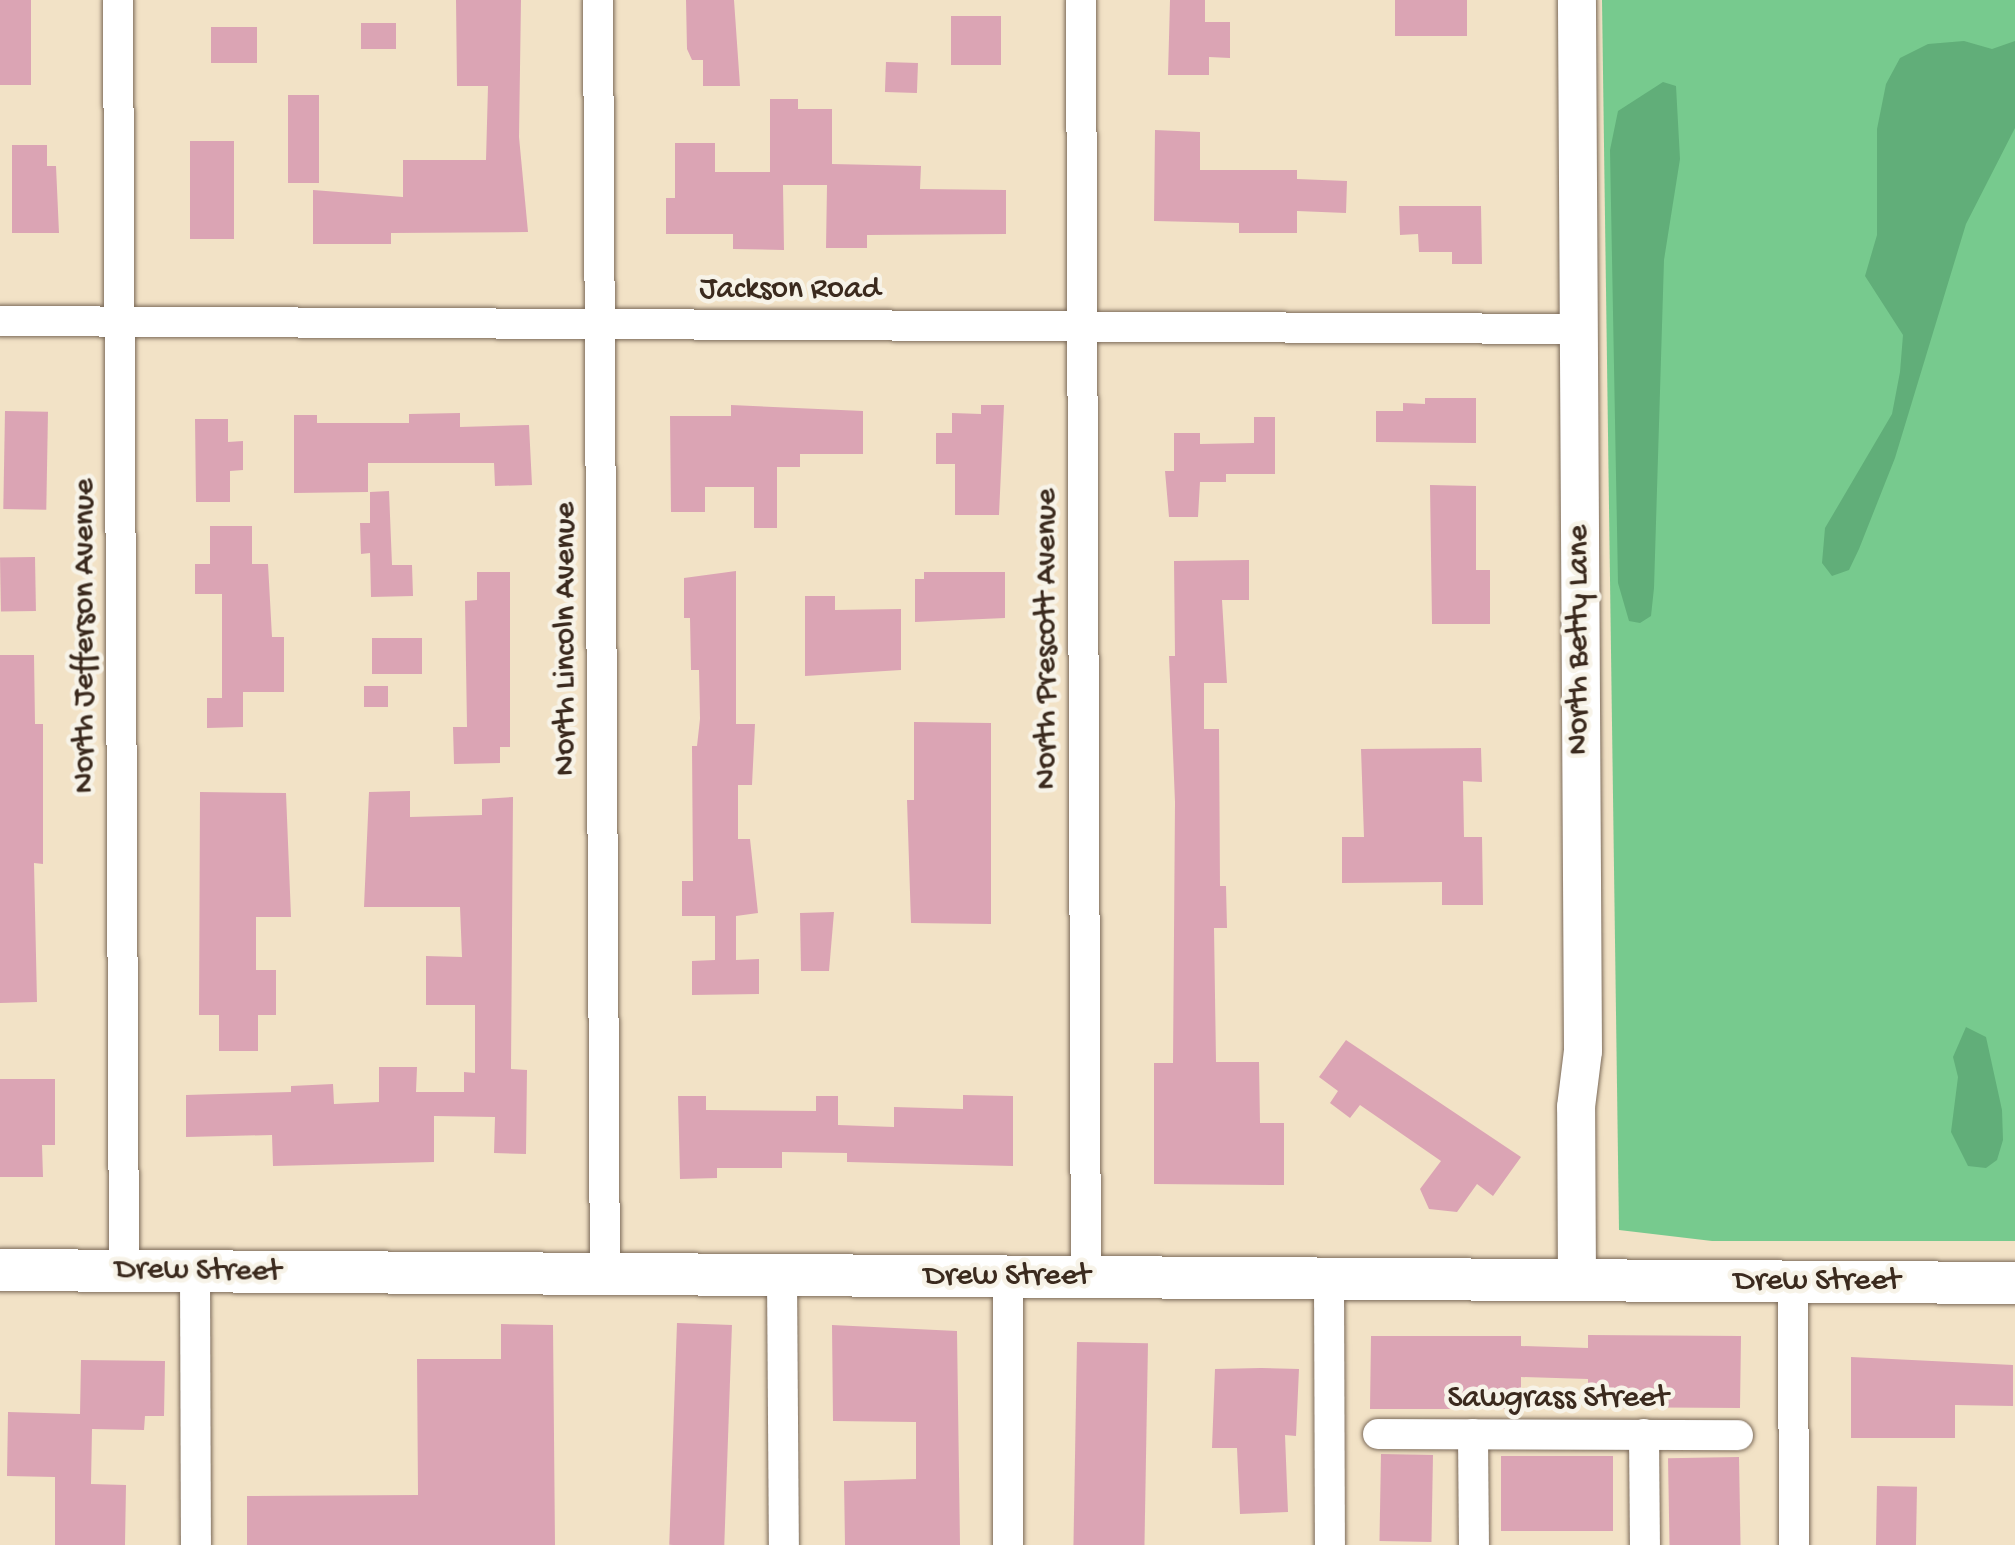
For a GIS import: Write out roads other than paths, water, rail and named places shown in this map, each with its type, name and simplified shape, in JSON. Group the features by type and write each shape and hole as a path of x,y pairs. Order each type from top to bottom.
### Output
{"main road":[{"name":"Drew Street","path":"0,1270 606,1277 2015,1283"}],"street":[{"name":"North Jefferson Avenue","path":"118,0 124,1271"},
{"name":"North Lincoln Avenue","path":"598,0 606,1277"},
{"name":"North Prescott Avenue","path":"1081,0 1086,1277"},
{"name":"North Betty Lane","path":"1577,0 1583,1052 1576,1107 1577,1280"},
{"name":"Jackson Road","path":"0,321 1578,330"},
{"path":"194,1272 196,1545"},
{"path":"782,1276 784,1545"},
{"path":"1008,1277 1008,1545"},
{"path":"1329,1280 1330,1545"},
{"path":"1793,1282 1794,1545"},
{"name":"Sawgrass Street","path":"1378,1434 1738,1435"},
{"path":"1472,1434 1474,1545"},
{"path":"1644,1434 1646,1545"}]}
